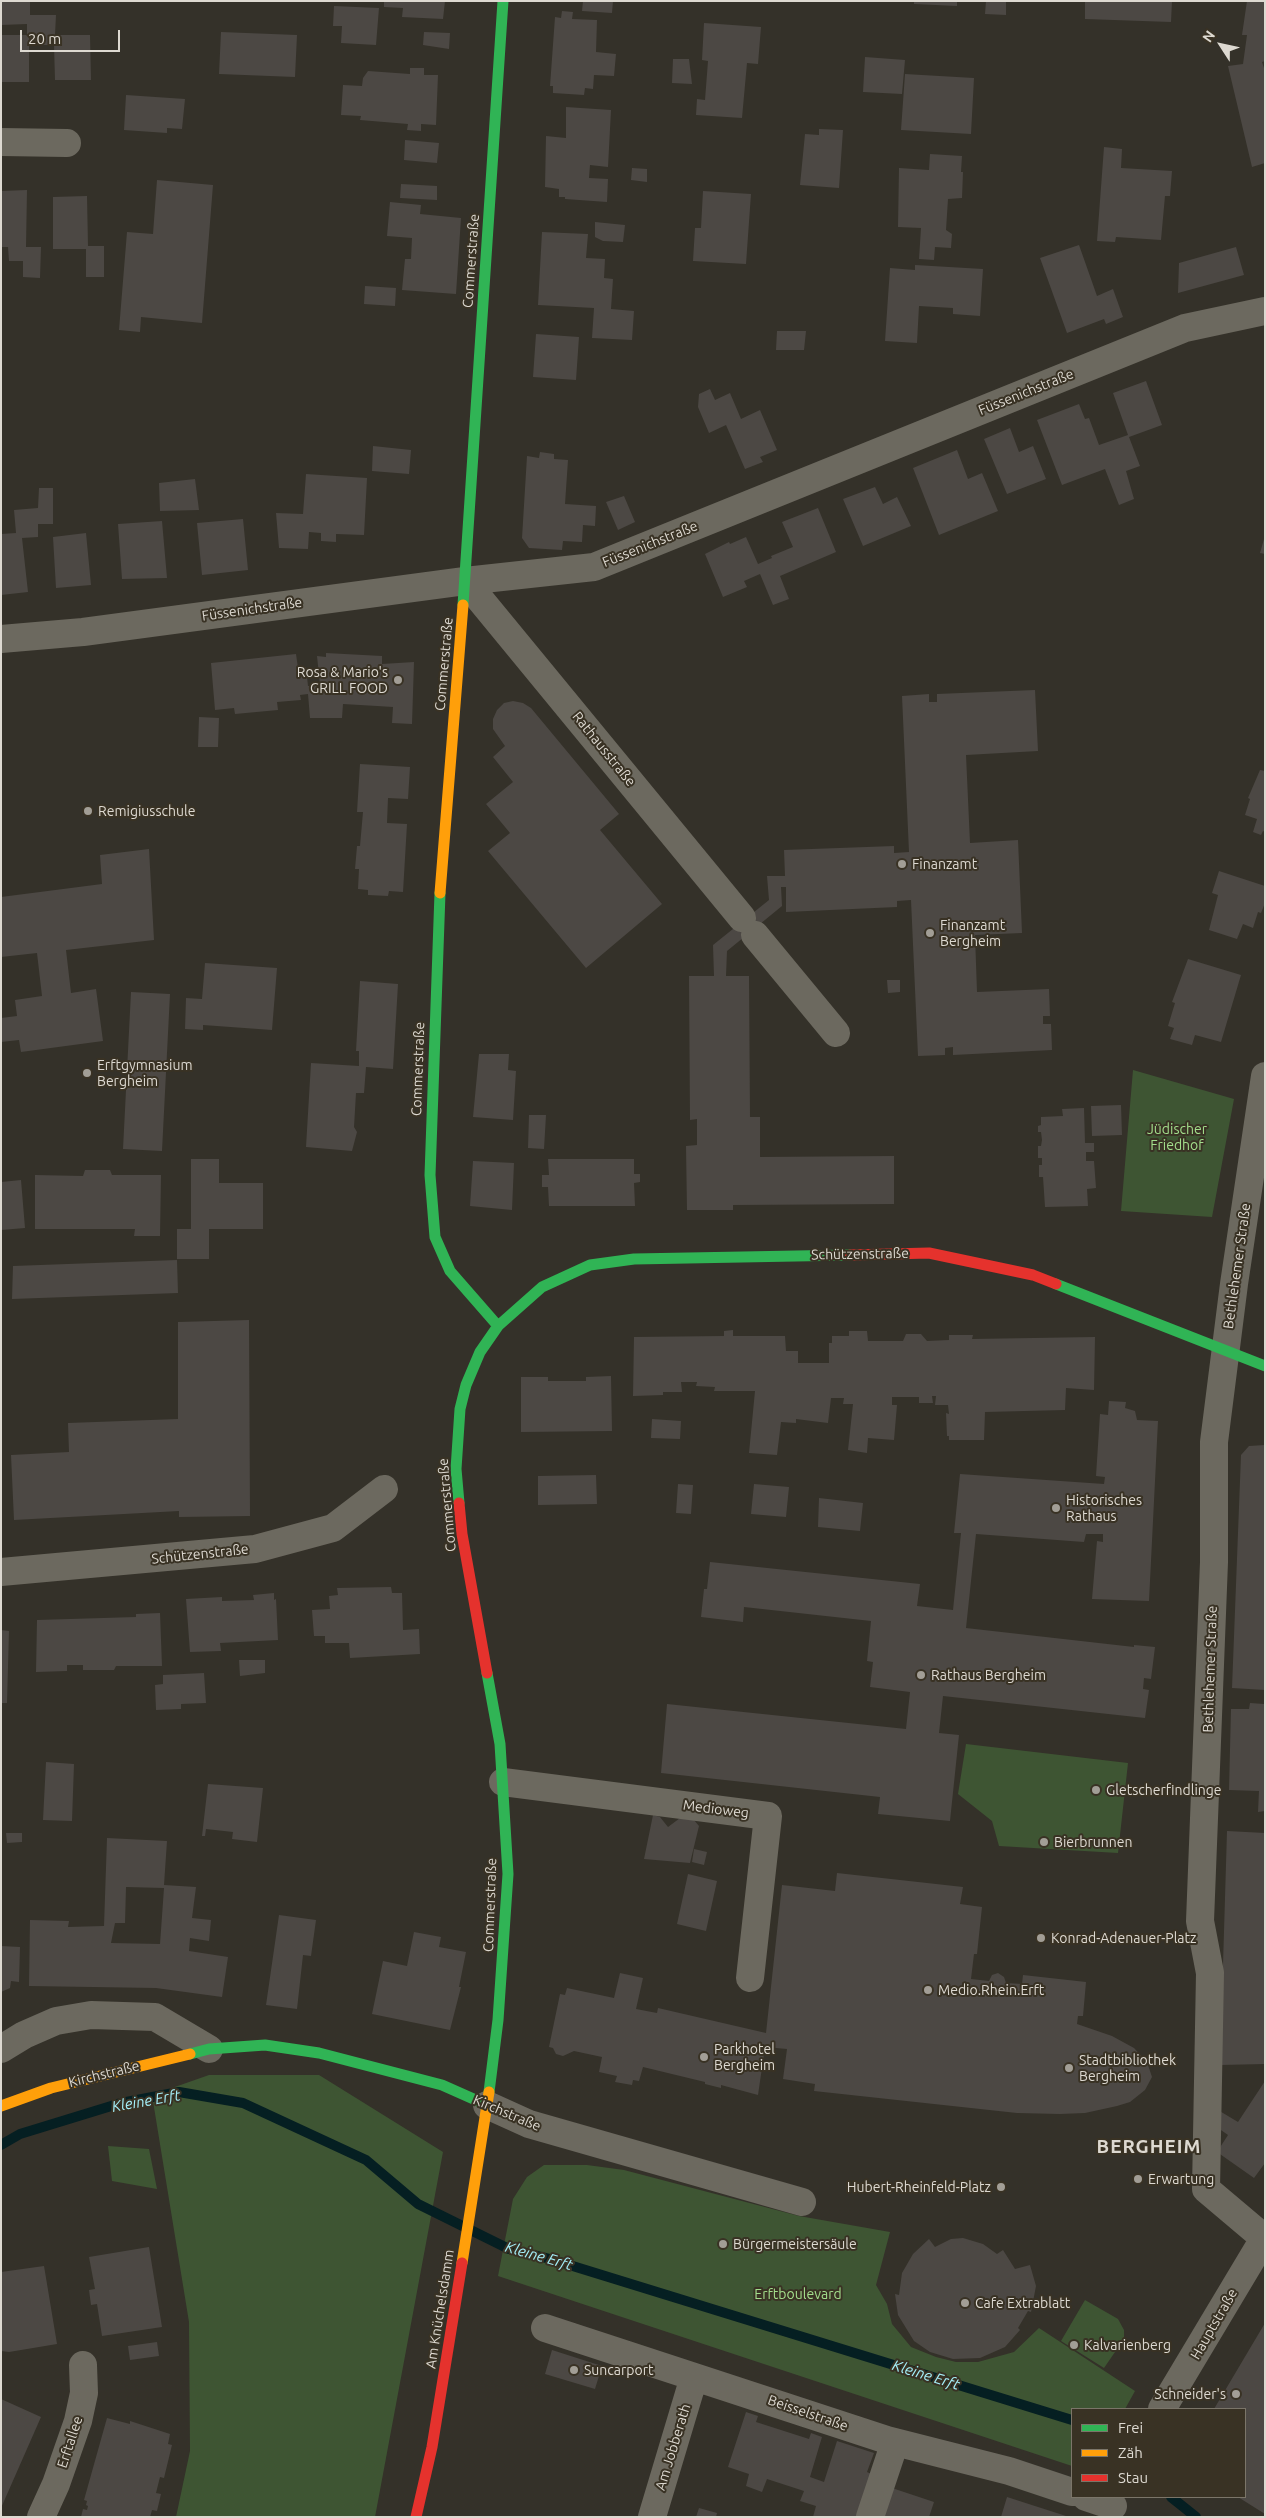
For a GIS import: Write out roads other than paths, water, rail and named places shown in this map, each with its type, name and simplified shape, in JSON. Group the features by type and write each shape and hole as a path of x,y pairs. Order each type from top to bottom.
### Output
{"main road":[{"name":"Commerstraße","path":"487,2105 498,2020 508,1874 500,1744 462,1534 456,1469 460,1409 466,1385 480,1352 498,1326 450,1271 434,1237 430,1175 439,908 465,581 503,1"},
{"name":"Schützenstraße","path":"498,1326 527,1298 542,1287 590,1265 634,1259 930,1253 1033,1275 1265,1366"},
{"name":"Kirchstraße","path":"1,2106 60,2086 209,2049 265,2045 319,2053 442,2085 487,2105"},
{"name":"Am Knüchelsdamm","path":"416,2517 432,2447 487,2105"}],"street":[{"path":"1,142 67,143"},
{"name":"Füssenichstraße","path":"1,639 83,632 465,581 594,567 1185,328 1265,311"},
{"name":"Rathausstraße","path":"465,581 836,1033"},
{"name":"Bethlehemer Straße","path":"1264,2238 1206,2188 1210,1973 1200,1921 1214,1562 1214,1442 1225,1351 1265,1076"},
{"name":"Schützenstraße","path":"1,1572 255,1549 332,1528 384,1489"},
{"name":"Medioweg","path":"503,1782 768,1816 750,1978"},
{"path":"1,2048 24,2035 56,2022 91,2015 155,2017 209,2049"},
{"name":"Kirchstraße","path":"487,2105 529,2124 802,2202"},
{"name":"Hauptstraße","path":"1163,2408 1264,2238"},
{"name":"Beisselstraße","path":"544,2328 895,2442 1009,2470 1071,2492"},
{"name":"Erftallee","path":"42,2517 56,2484 78,2421 84,2392 83,2365"},
{"name":"Am Jobberath","path":"652,2517 694,2377"},
{"path":"870,2517 895,2442"},
{"path":"1089,2498 1113,2506"}],"waterway":[{"name":"Kleine Erft","path":"1,2145 20,2134 121,2103 179,2092 243,2103 366,2160 418,2204 509,2249 550,2259 1071,2420"},
{"name":"Kleine Erft","path":"1172,2498 1196,2517"}],"place":[{"name":"Rosa & Mario's GRILL FOOD","path":"398,680"},
{"name":"Remigiusschule","path":"88,811"},
{"name":"Finanzamt","path":"902,864"},
{"name":"Finanzamt Bergheim","path":"930,933"},
{"name":"Erftgymnasium Bergheim","path":"87,1073"},
{"name":"Historisches Rathaus","path":"1056,1508"},
{"name":"Rathaus Bergheim","path":"921,1675"},
{"name":"Gletscherfindlinge","path":"1096,1790"},
{"name":"Bierbrunnen","path":"1044,1842"},
{"name":"Konrad-Adenauer-Platz","path":"1041,1938"},
{"name":"Medio.Rhein.Erft","path":"928,1990"},
{"name":"Parkhotel Bergheim","path":"704,2057"},
{"name":"Stadtbibliothek Bergheim","path":"1069,2068"},
{"name":"Erwartung","path":"1138,2179"},
{"name":"Hubert-Rheinfeld-Platz","path":"1001,2187"},
{"name":"Bürgermeistersäule","path":"723,2244"},
{"name":"Cafe Extrablatt","path":"965,2303"},
{"name":"Kalvarienberg","path":"1074,2345"},
{"name":"Suncarport","path":"574,2370"},
{"name":"Schneider's","path":"1236,2394"}],"district":[{"name":"BERGHEIM","path":"1149,2147"}],"park label":[{"name":"Jüdischer Friedhof","path":"1177,1138"},
{"name":"Erftboulevard","path":"798,2294"}]}
